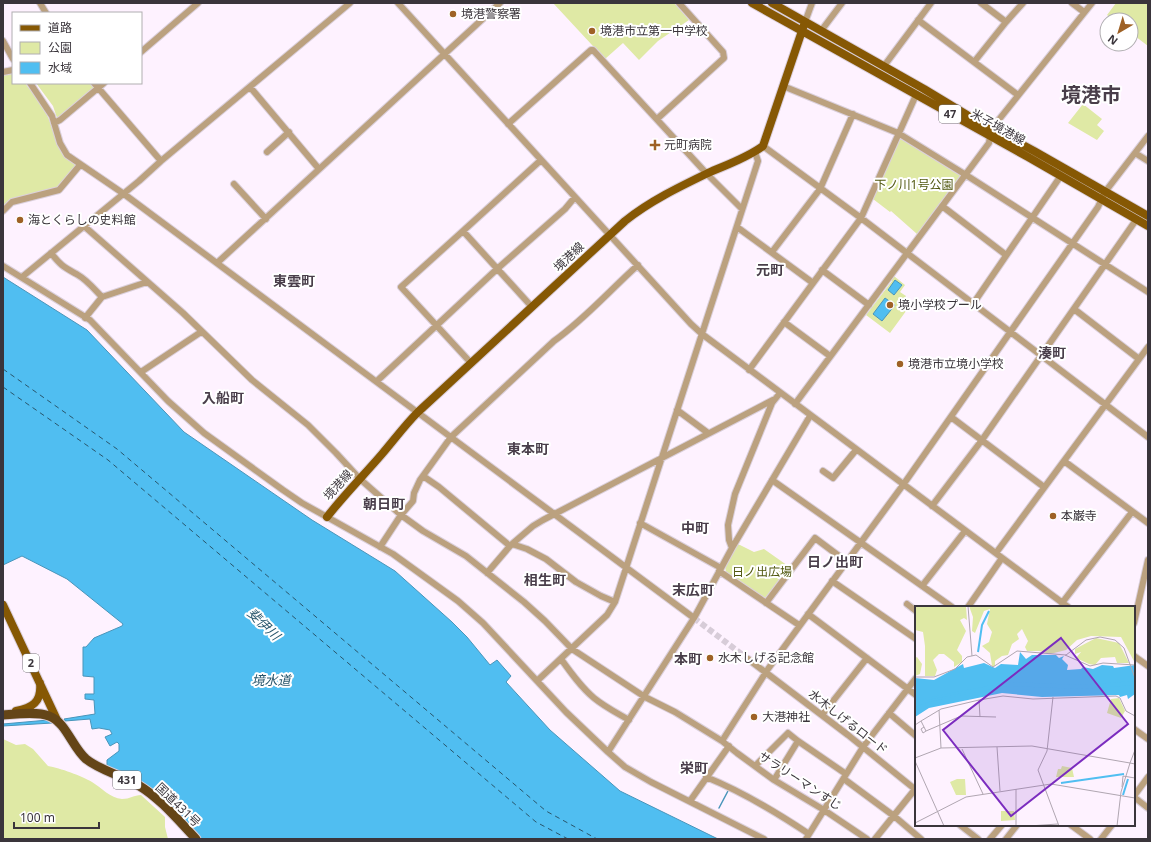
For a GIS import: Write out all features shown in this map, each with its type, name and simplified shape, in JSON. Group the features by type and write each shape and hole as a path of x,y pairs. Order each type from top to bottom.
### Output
{"highway":[{"path":"3,714 47,715 58,722"},
{"name":"国道431号","path":"58,722 78,751 86,759 138,785 159,801 196,839"}],"main road":[{"name":"米子境港線","path":"752,3 916,96 991,132 1148,216"},
{"name":"米子境港線","path":"772,3 884,66 991,132 1060,177 1148,226"},
{"path":"763,146 805,22"},
{"name":"境港線","path":"327,516 418,412 638,211 707,174 755,152 763,146"},
{"name":"2","path":"3,605 58,722"},
{"path":"3,714 26,709 34,704 39,693 39,680"},
{"path":"40,714 48,700"}],"street":[{"path":"40,3 45,12"},
{"path":"142,51 198,3"},
{"path":"22,278 350,3"},
{"path":"398,3 691,324 702,334 1065,605 1132,512"},
{"path":"217,263 500,3"},
{"path":"657,119 724,58 723,52 679,3"},
{"path":"805,22 812,3"},
{"path":"821,31 842,3"},
{"path":"884,66 931,3"},
{"path":"981,3 1006,22"},
{"path":"974,62 1023,3"},
{"path":"1072,3 1084,12"},
{"path":"795,404 966,175 989,143 991,132 1018,95 1092,3"},
{"path":"918,20 1018,95"},
{"path":"3,41 12,57"},
{"path":"508,124 591,50 593,50 707,174 742,209"},
{"path":"31,84 52,116 60,144 69,158 124,194 694,618"},
{"path":"54,123 60,120 96,85 161,161"},
{"path":"783,86 898,133 1148,292"},
{"path":"250,87 319,168"},
{"path":"749,370 860,218 916,96"},
{"path":"772,252 820,189 853,114"},
{"path":"267,152 289,132"},
{"path":"722,741 766,672 903,485 1073,243 1102,200 1105,192 1148,136"},
{"path":"763,146 1148,437"},
{"path":"537,681 607,615 615,602 758,161 755,152"},
{"path":"1135,153 1148,161"},
{"path":"471,363 401,287 541,160"},
{"path":"3,212 12,202 59,190 80,165"},
{"path":"972,304 1060,177"},
{"path":"234,184 266,219"},
{"path":"377,381 497,269 565,209 575,197"},
{"path":"942,206 1006,255"},
{"path":"932,506 982,440 1136,220"},
{"name":"サラリーマンすじ","path":"84,226 147,282 252,380 308,425 360,479 401,515 423,531 466,556 487,572 524,602 572,648 645,697 675,712 722,741 774,780 824,810 867,839"},
{"path":"737,227 813,283"},
{"path":"462,231 532,307"},
{"path":"51,253 67,270 78,275 102,297"},
{"path":"380,547 401,515 413,501 414,493 423,476 451,436 554,341 582,318 638,265"},
{"path":"3,266 85,318 101,331 177,410 204,433 283,490 380,547 441,587 475,615 566,712 608,752 630,770 764,839"},
{"path":"822,270 869,305"},
{"path":"85,318 102,297 147,282"},
{"path":"1074,309 1139,359"},
{"path":"784,322 830,356"},
{"path":"141,372 201,332"},
{"path":"996,553 1107,405 1148,347"},
{"path":"732,548 729,540 728,525 735,494 774,400 780,393"},
{"path":"487,572 511,545 533,526 662,457 774,400"},
{"path":"678,410 708,433"},
{"path":"608,752 645,697 675,646 694,618 732,548 810,416"},
{"path":"951,417 1044,487"},
{"path":"823,471 833,478 856,450"},
{"path":"1064,462 1148,523"},
{"path":"423,476 439,486 511,545 526,549 546,560 576,582 615,602"},
{"path":"772,480 951,606"},
{"path":"640,523 720,570 799,626"},
{"path":"922,586 965,531"},
{"path":"766,604 815,538 847,562"},
{"path":"969,606 1002,558"},
{"path":"1135,618 1148,560"},
{"path":"832,582 915,638"},
{"path":"907,604 915,610"},
{"path":"808,614 915,694"},
{"path":"1135,657 1148,666"},
{"path":"822,715 867,658"},
{"path":"561,659 591,696 606,707 629,720"},
{"name":"水木しげるロード","path":"748,659 915,788"},
{"path":"706,777 730,786 750,797 808,836 863,748 915,679"},
{"path":"889,713 915,735"},
{"path":"1135,730 1148,739"},
{"path":"755,766 788,733 845,776 921,839"},
{"path":"774,780 798,741"},
{"path":"690,802 729,746"},
{"path":"1135,796 1148,778"},
{"path":"875,839 915,790"},
{"path":"1135,798 1148,808"},
{"path":"963,826 978,839"},
{"path":"990,839 1001,826"},
{"path":"1006,839 1016,826"},
{"path":"1072,826 1090,839"},
{"path":"1101,839 1111,826"}],"green space":[{"path":"553,3 674,3 689,20 658,41 639,60 623,43 605,59"},
{"path":"1116,3 1148,3 1148,46 1139,39 1139,12 1109,12"},
{"path":"12,71 12,84 26,84 36,97 49,118 59,147 68,159 75,164 75,167 57,187 3,207 3,75"},
{"path":"37,84 93,84 95,87 59,118 57,118 53,106"},
{"path":"1083,104 1102,119 1097,125 1104,131 1097,140 1068,123"},
{"name":"下ノ川1号公園","path":"900,137 961,174 962,177 919,234 917,234 891,211 890,212 873,199"},
{"name":"境小学校プール","path":"894,276 905,285 900,292 906,296 902,302 909,307 890,333 866,315 892,281 891,280"},
{"name":"日ノ出広場","path":"736,544 754,552 764,549 791,568 766,599 726,573 725,566"},
{"path":"3,739 16,745 25,744 33,749 48,766 65,770 83,777 114,797 125,799 141,795 165,817 165,827 168,839 3,839"}],"water":[{"name":"境水道","path":"3,277 87,330 184,432 312,520 395,571 452,622 467,637 490,665 497,660 511,676 506,682 550,730 620,791 718,839 200,839 144,785 107,766 107,760 119,751 119,744 117,742 110,746 105,737 112,734 110,730 99,728 92,729 90,719 65,721 64,719 95,714 94,700 85,699 85,694 94,694 94,677 83,676 83,647 86,647 94,638 122,626 123,624 67,579 22,556 3,565"},
{"path":"895,280 902,285 894,295 888,290"},
{"path":"885,298 895,305 882,321 873,314"},
{"path":"48,720 52,723 3,726 3,724"}],"waterway":[{"path":"858,56 927,95"},
{"path":"1046,163 1058,170"},
{"path":"719,808 729,789"}],"ferry route":[{"path":"3,369 117,449 546,811 597,839"},
{"path":"3,387 108,460 536,822 568,839"}],"tunnel":[{"path":"694,618 748,659"}],"place":[{"name":"境港警察署","path":"453,14"},
{"name":"境港市立第一中学校","path":"592,31"},
{"name":"元町病院","path":"655,145"},
{"name":"海とくらしの史料館","path":"20,220"},
{"name":"境小学校プール","path":"890,305"},
{"name":"境港市立境小学校","path":"900,364"},
{"name":"本巌寺","path":"1053,516"},
{"name":"水木しげる記念館","path":"710,658"},
{"name":"大港神社","path":"754,717"}],"district":[{"name":"境港市","path":"1091,95"},
{"name":"元町","path":"770,270"},
{"name":"東雲町","path":"294,281"},
{"name":"湊町","path":"1052,353"},
{"name":"入船町","path":"223,398"},
{"name":"東本町","path":"528,449"},
{"name":"朝日町","path":"384,504"},
{"name":"中町","path":"695,528"},
{"name":"日ノ出町","path":"835,562"},
{"name":"相生町","path":"545,580"},
{"name":"末広町","path":"693,590"},
{"name":"本町","path":"688,659"},
{"name":"栄町","path":"694,768"}],"water label":[{"name":"斐伊川","path":"264,624"}]}
